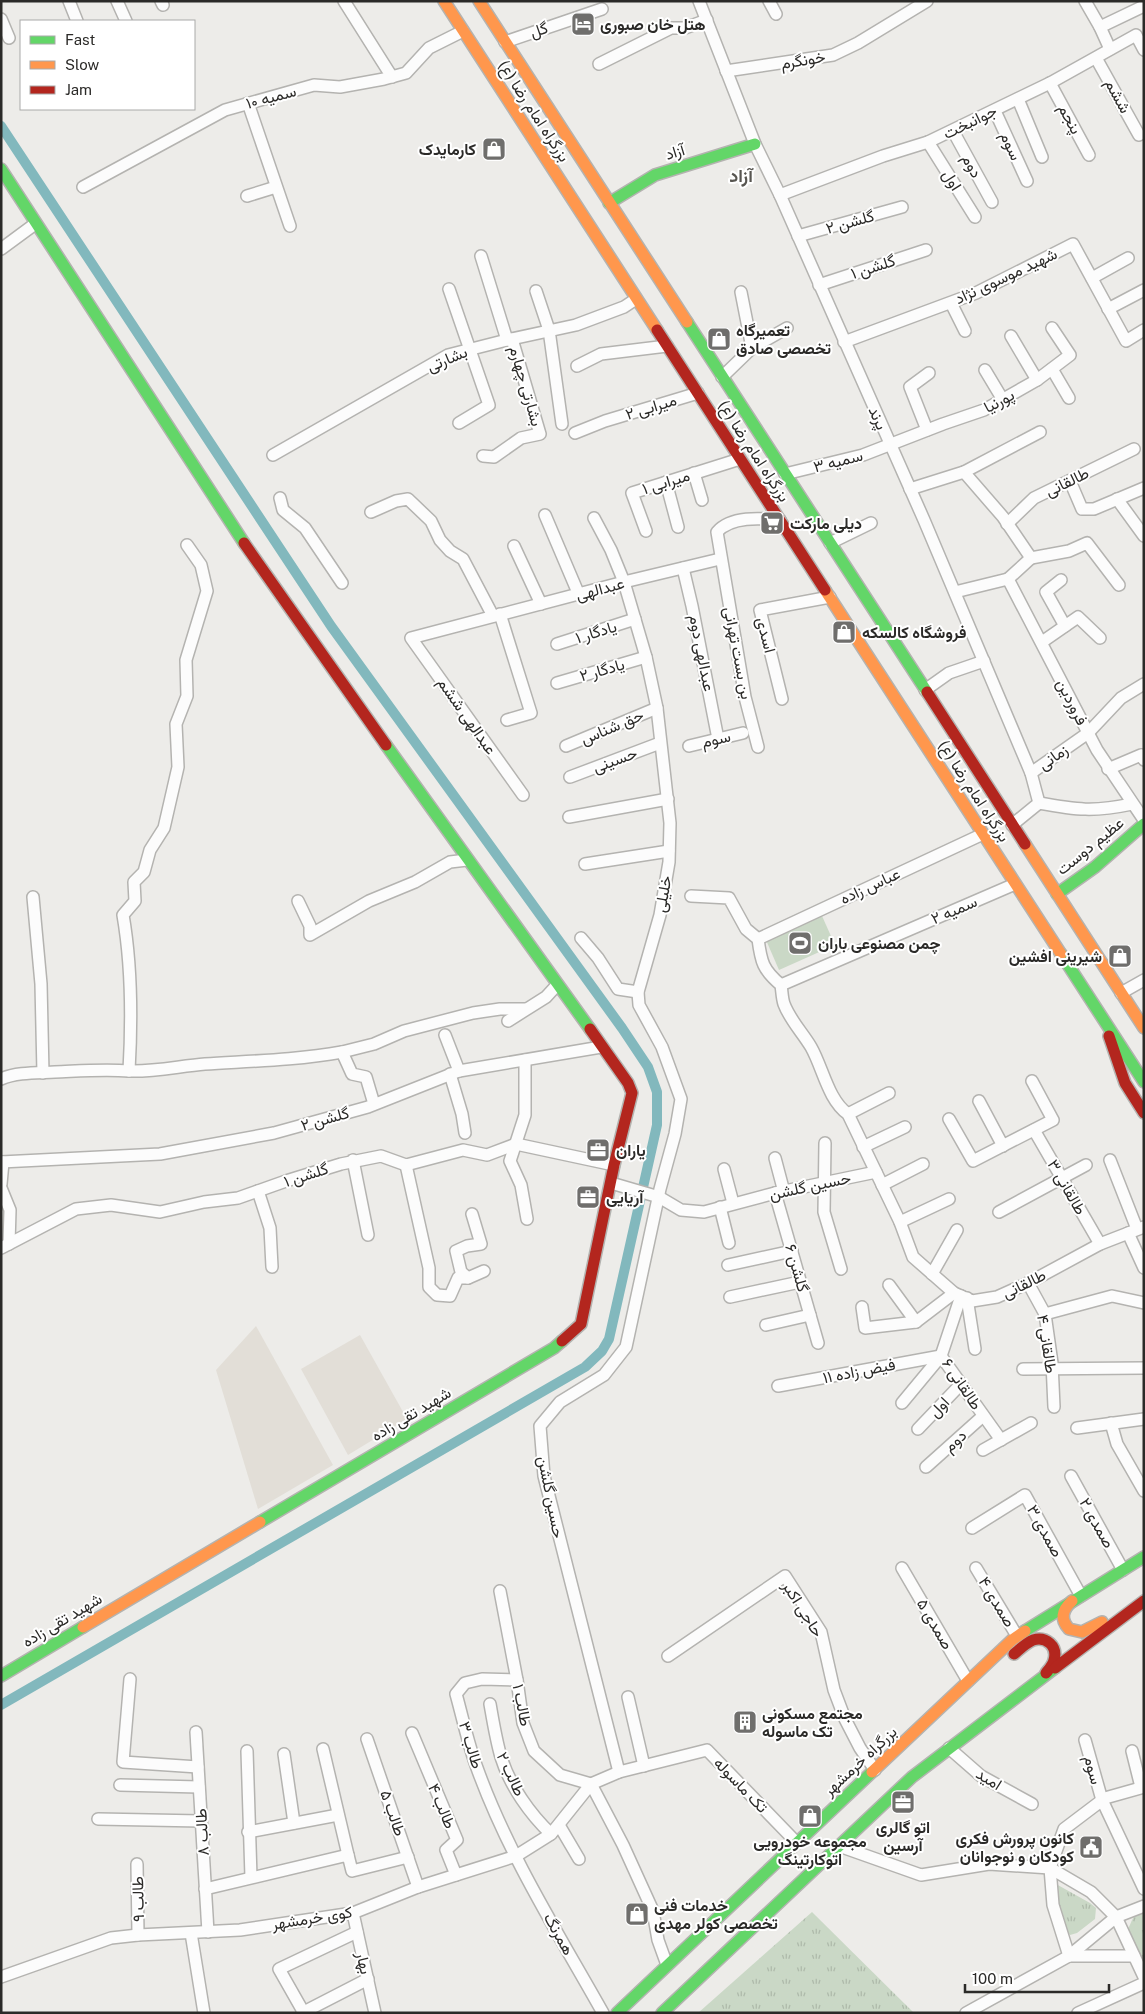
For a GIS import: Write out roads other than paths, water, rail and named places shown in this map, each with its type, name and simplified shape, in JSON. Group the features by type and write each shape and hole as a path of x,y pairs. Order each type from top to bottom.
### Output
{"main road":[{"name":"بزرگراه امام رضا (ع)","path":"444,1 1144,1082"},
{"name":"بزرگراه امام رضا (ع)","path":"479,1 1144,1028"},
{"name":"آزاد","path":"609,203 655,175 755,144"},
{"name":"شهید تقی زاده","path":"1,169 259,567 628,1084 632,1093 614,1166 581,1324 554,1348 1,1676"},
{"name":"عظیم دوست","path":"1057,894 1095,867 1144,824"},
{"name":"بزرگراه امام رضا (ع)","path":"1124,998 1144,1017"},
{"name":"بزرگراه امام رضا (ع)","path":"1103,1019 1126,1083 1144,1113"},
{"name":"بزرگراه خرمشهر","path":"617,2013 1017,1636 1144,1557"},
{"path":"1077,1598 1064,1609 1063,1620 1069,1629 1079,1632 1144,1600"},
{"path":"662,2013 912,1777 1144,1600"},
{"path":"915,1732 1030,1642 1037,1639 1050,1642 1055,1652 1053,1663 1043,1676"}],"street":[{"path":"69,1 77,20"},
{"path":"117,1 126,20"},
{"path":"344,1 392,77"},
{"name":"پرند","path":"699,1 755,144 780,195 984,661 1031,773 1039,803"},
{"path":"769,1 776,14"},
{"name":"خونگرم","path":"726,71 833,55 858,43 927,1"},
{"path":"1088,2 1110,49"},
{"path":"1100,27 1144,6"},
{"name":"گل","path":"505,42 602,9"},
{"path":"1,19 9,38"},
{"path":"599,64 671,28 685,28 707,20"},
{"name":"سمیه ۱۰","path":"82,187 226,110 314,85 340,87 406,73 429,48 463,31"},
{"name":"جوانبخت","path":"780,195 882,156 928,142 1050,83 1136,35 1144,50"},
{"name":"ششم","path":"1096,58 1139,135"},
{"name":"پنجم","path":"1050,83 1089,155"},
{"path":"1018,99 1042,157"},
{"path":"248,104 290,226"},
{"name":"سوم","path":"995,111 1027,181"},
{"name":"دوم","path":"952,131 992,202"},
{"name":"اول","path":"928,142 975,217"},
{"path":"247,196 276,186"},
{"name":"گلشن ۲","path":"798,236 902,208"},
{"path":"1,249 35,224"},
{"name":"شهید موسوی نژاد","path":"844,342 976,293 1073,244 1126,341 1144,330"},
{"name":"گلشن ۱","path":"819,285 926,250"},
{"name":"بشارتی چهارم","path":"481,256 540,434 521,438 494,457 482,456"},
{"path":"1092,278 1128,258"},
{"path":"449,289 489,404 459,422"},
{"path":"1108,310 1144,290"},
{"path":"536,291 549,330 562,424"},
{"path":"741,292 752,348"},
{"name":"بشارتی","path":"273,456 448,355 576,325 624,307 636,299"},
{"path":"951,302 965,331"},
{"path":"722,377 752,348 787,328"},
{"name":"پورنیا","path":"890,446 927,430 984,410 1037,380 1070,355 1052,328"},
{"path":"1011,336 1037,380"},
{"path":"577,366 601,354 667,346"},
{"path":"1052,369 1069,398"},
{"path":"985,370 1003,400"},
{"path":"927,430 910,387 929,372"},
{"name":"میرابی ۲","path":"575,433 605,421 698,393"},
{"path":"910,489 964,472 1040,432"},
{"name":"سمیه ۳","path":"785,474 863,455 890,446"},
{"name":"طالقانی","path":"1007,524 1034,498 1134,449"},
{"name":"میرابی ۱","path":"646,531 632,493 740,459"},
{"path":"964,472 1007,524 1031,558"},
{"path":"694,473 702,500"},
{"path":"1070,481 1082,510 1094,509 1144,488"},
{"path":"666,482 678,527"},
{"path":"280,498 283,510 305,528 342,583"},
{"path":"371,512 396,501 408,499 431,522 440,540 450,551 464,559 471,577 497,615 531,713 507,720"},
{"path":"1117,499 1144,536"},
{"path":"756,519 768,502"},
{"path":"545,515 579,595"},
{"name":"خلیلی","path":"594,518 611,550 624,582 646,657 658,708 660,743 668,799 670,823 669,851 660,915 638,992"},
{"path":"720,559 717,532 723,524 756,519 780,520"},
{"path":"830,543 871,523"},
{"path":"954,592 1008,579 1031,558 1069,551 1087,543 1119,585"},
{"path":"129,1071 132,1016 128,938 123,915 135,901 134,882 144,872 150,850 164,828 178,767 176,724 187,696 186,660 207,591 201,565 187,545"},
{"path":"514,546 541,604"},
{"name":"عبدالهی","path":"411,638 720,559"},
{"name":"بن بست تهرانی","path":"720,559 746,698 758,747"},
{"name":"عبدالهی دوم","path":"683,568 718,738"},
{"name":"فروردین","path":"1008,579 1088,734 1108,769 1144,820"},
{"path":"1061,580 1046,592 1065,626"},
{"name":"اسدی","path":"782,699 760,610 830,597"},
{"path":"1042,642 1078,618 1100,638"},
{"name":"یادگار ۱","path":"557,644 635,619"},
{"name":"عبدالهی ششم","path":"411,638 523,795"},
{"name":"یادگار ۲","path":"557,683 646,657"},
{"path":"925,690 949,674 984,661"},
{"name":"زمانی","path":"1031,773 1088,734 1121,698 1144,684"},
{"name":"حق شناس","path":"566,746 658,708"},
{"name":"سوم","path":"689,746 743,733"},
{"name":"حسینی","path":"570,777 660,743"},
{"path":"1108,769 1141,755 1144,760"},
{"path":"569,817 668,799"},
{"path":"1012,825 1039,803 1070,809 1098,810 1132,804"},
{"name":"عباس زاده","path":"758,939 983,834"},
{"path":"586,864 669,851"},
{"path":"298,901 310,926 310,935 369,901 414,882 450,862 467,860"},
{"name":"سمیه ۲","path":"782,985 1015,884"},
{"path":"691,896 729,898 746,929 758,939 761,962 770,976 782,985 783,1002 819,1062 839,1108 848,1114 900,1222 913,1257 961,1296 975,1349"},
{"path":"33,897 41,984 43,1073"},
{"path":"581,938 598,958 618,989 638,992 639,1005 662,1047 681,1099 675,1134 659,1197"},
{"path":"1124,998 1144,980"},
{"path":"508,1021 546,997 557,985"},
{"path":"1,1079 100,1068 129,1071 310,1058 374,1044 404,1030 473,1013 500,1009 525,1009"},
{"path":"445,1035 465,1133"},
{"name":"گلشن ۲","path":"2,1162 43,1158 160,1154 274,1133 374,1104 454,1073 601,1047"},
{"path":"342,1052 352,1074 366,1078 374,1104"},
{"path":"525,1060 525,1114 510,1161 521,1185 527,1219"},
{"path":"949,1118 972,1162 1053,1120 1032,1081"},
{"path":"848,1114 888,1093"},
{"path":"979,1100 1003,1146"},
{"path":"863,1147 905,1127"},
{"name":"طالقانی ۳","path":"1034,1130 1100,1244"},
{"path":"825,1143 824,1212 841,1269"},
{"path":"484,1271 468,1278 458,1278 450,1296 437,1295 429,1287 428,1268 406,1165 462,1150 487,1155 516,1144 614,1166"},
{"name":"گلشن ۱","path":"5,1246 76,1209 111,1205 160,1212 204,1202 238,1198 353,1160 382,1156 406,1165"},
{"name":"گلشن ۶","path":"775,1158 779,1192 792,1251 818,1343"},
{"path":"353,1160 368,1235"},
{"path":"1110,1160 1136,1230 1144,1268"},
{"path":"2,1162 2,1190 10,1210 5,1246"},
{"path":"882,1185 922,1164"},
{"path":"999,1212 1086,1165"},
{"path":"724,1168 733,1203"},
{"name":"حسین گلشن","path":"611,1183 659,1197 682,1210 704,1212 779,1192 876,1172"},
{"path":"258,1191 270,1228 272,1267"},
{"name":"حسین گلشن","path":"619,1772 544,1476 540,1426 560,1402 604,1375 626,1347 659,1197"},
{"path":"900,1222 949,1198"},
{"path":"720,1207 729,1243"},
{"path":"468,1278 462,1272 456,1251 467,1246 481,1244 472,1214"},
{"path":"932,1274 957,1230"},
{"name":"طالقانی","path":"961,1296 972,1301 997,1297 1028,1283 1100,1244 1136,1230"},
{"path":"728,1264 792,1251"},
{"path":"730,1297 800,1282"},
{"name":"طالقانی ۴","path":"1028,1283 1045,1314 1052,1368 1054,1408"},
{"path":"889,1285 916,1322"},
{"path":"862,1307 865,1328 916,1322 961,1296"},
{"name":"طالقانی ۶","path":"961,1296 941,1356 1001,1440"},
{"path":"1045,1314 1112,1296 1144,1303"},
{"path":"766,1325 810,1315"},
{"path":"902,1403 941,1356"},
{"name":"فیض زاده ۱۱","path":"778,1386 941,1356"},
{"path":"1023,1369 1144,1368"},
{"name":"اول","path":"918,1429 961,1384"},
{"name":"دوم","path":"926,1467 983,1416"},
{"path":"1077,1428 1144,1419"},
{"path":"983,1450 1030,1423"},
{"path":"1111,1423 1117,1444 1144,1491"},
{"name":"صمدی ۲","path":"1071,1476 1123,1570"},
{"name":"صمدی ۳","path":"972,1528 1025,1495 1077,1598"},
{"name":"صمدی ۵","path":"902,1568 968,1681"},
{"name":"صمدی ۴","path":"976,1568 1017,1636"},
{"name":"حاجی اکبر","path":"668,1656 785,1576 821,1632 834,1690 845,1719 860,1748 875,1770"},
{"name":"طالب ۱","path":"500,1591 523,1723 534,1751 560,1775 591,1784"},
{"path":"130,1679 123,1762 198,1767"},
{"name":"طالب ۳","path":"516,1856 477,1768 456,1694 465,1683 482,1679 517,1680"},
{"path":"628,1697 644,1766"},
{"name":"طالب ۲","path":"490,1704 500,1756 505,1767 524,1802 540,1824 551,1834"},
{"name":"طالب ۸","path":"196,1732 208,1932"},
{"name":"طالب ۴","path":"412,1733 456,1840 446,1850 456,1875"},
{"name":"طالب ۵","path":"367,1739 418,1887"},
{"name":"سوم","path":"1085,1740 1102,1800 1144,1888"},
{"name":"امید","path":"949,1748 981,1776 1032,1804"},
{"path":"323,1749 352,1871 408,1857"},
{"name":"تک ماسوله","path":"619,1772 708,1750 797,1843"},
{"path":"247,1751 248,1832 251,1878"},
{"path":"1069,1956 1053,1905 1050,1868 1064,1829 1102,1800 1142,1787 1132,1751"},
{"path":"284,1754 294,1823"},
{"name":"کوی خرمشهر","path":"1,1977 111,1938 240,1930 353,1913 418,1887 516,1856 551,1834 591,1784 619,1772"},
{"path":"591,1784 622,1845 652,1912 658,1940 667,1965"},
{"path":"120,1785 199,1787"},
{"path":"248,1832 338,1814"},
{"path":"98,1819 201,1821"},
{"path":"559,1825 579,1859"},
{"path":"839,1846 921,1875 990,1864 1050,1868 1091,1892 1116,1917 1144,1977"},
{"path":"205,1888 348,1855"},
{"name":"همرنگ","path":"516,1856 602,2013"},
{"name":"طالب ۹","path":"137,1864 138,1935"},
{"path":"966,2013 1069,1956 1116,1917 1144,1906"},
{"name":"بهار","path":"353,1913 375,2013"},
{"path":"357,1932 279,1969 303,2013 368,1978"},
{"path":"191,1933 204,2013"},
{"path":"1069,1956 1134,1956"},
{"path":"1081,2012 1144,1983"}],"waterway":[{"path":"1,126 331,626 622,1028 648,1067 657,1092 657,1125 609,1339 602,1351 585,1367 1,1705"}],"place":[{"name":"هتل خان صبوری","path":"583,24"},
{"name":"کارمایدک","path":"494,149"},
{"name":"تعمیرگاه تخصصی صادق","path":"719,339"},
{"name":"دیلی مارکت","path":"772,523"},
{"name":"فروشگاه کالسکه","path":"844,632"},
{"name":"چمن مصنوعی باران","path":"800,943"},
{"name":"شیرینی افشین","path":"1120,956"},
{"name":"یاران","path":"598,1150"},
{"name":"آریایی","path":"588,1197"},
{"name":"مجتمع مسکونی تک ماسوله","path":"745,1722"},
{"name":"اتو گالری آرسین","path":"903,1802"},
{"name":"مجموعه خودرویی اتوکارتینگ","path":"810,1816"},
{"name":"کانون پرورش فکری کودکان و نوجوانان","path":"1091,1847"},
{"name":"خدمات فنی تخصصی کولر مهدی","path":"637,1914"}],"district":[{"name":"آزاد","path":"741,175"}]}
